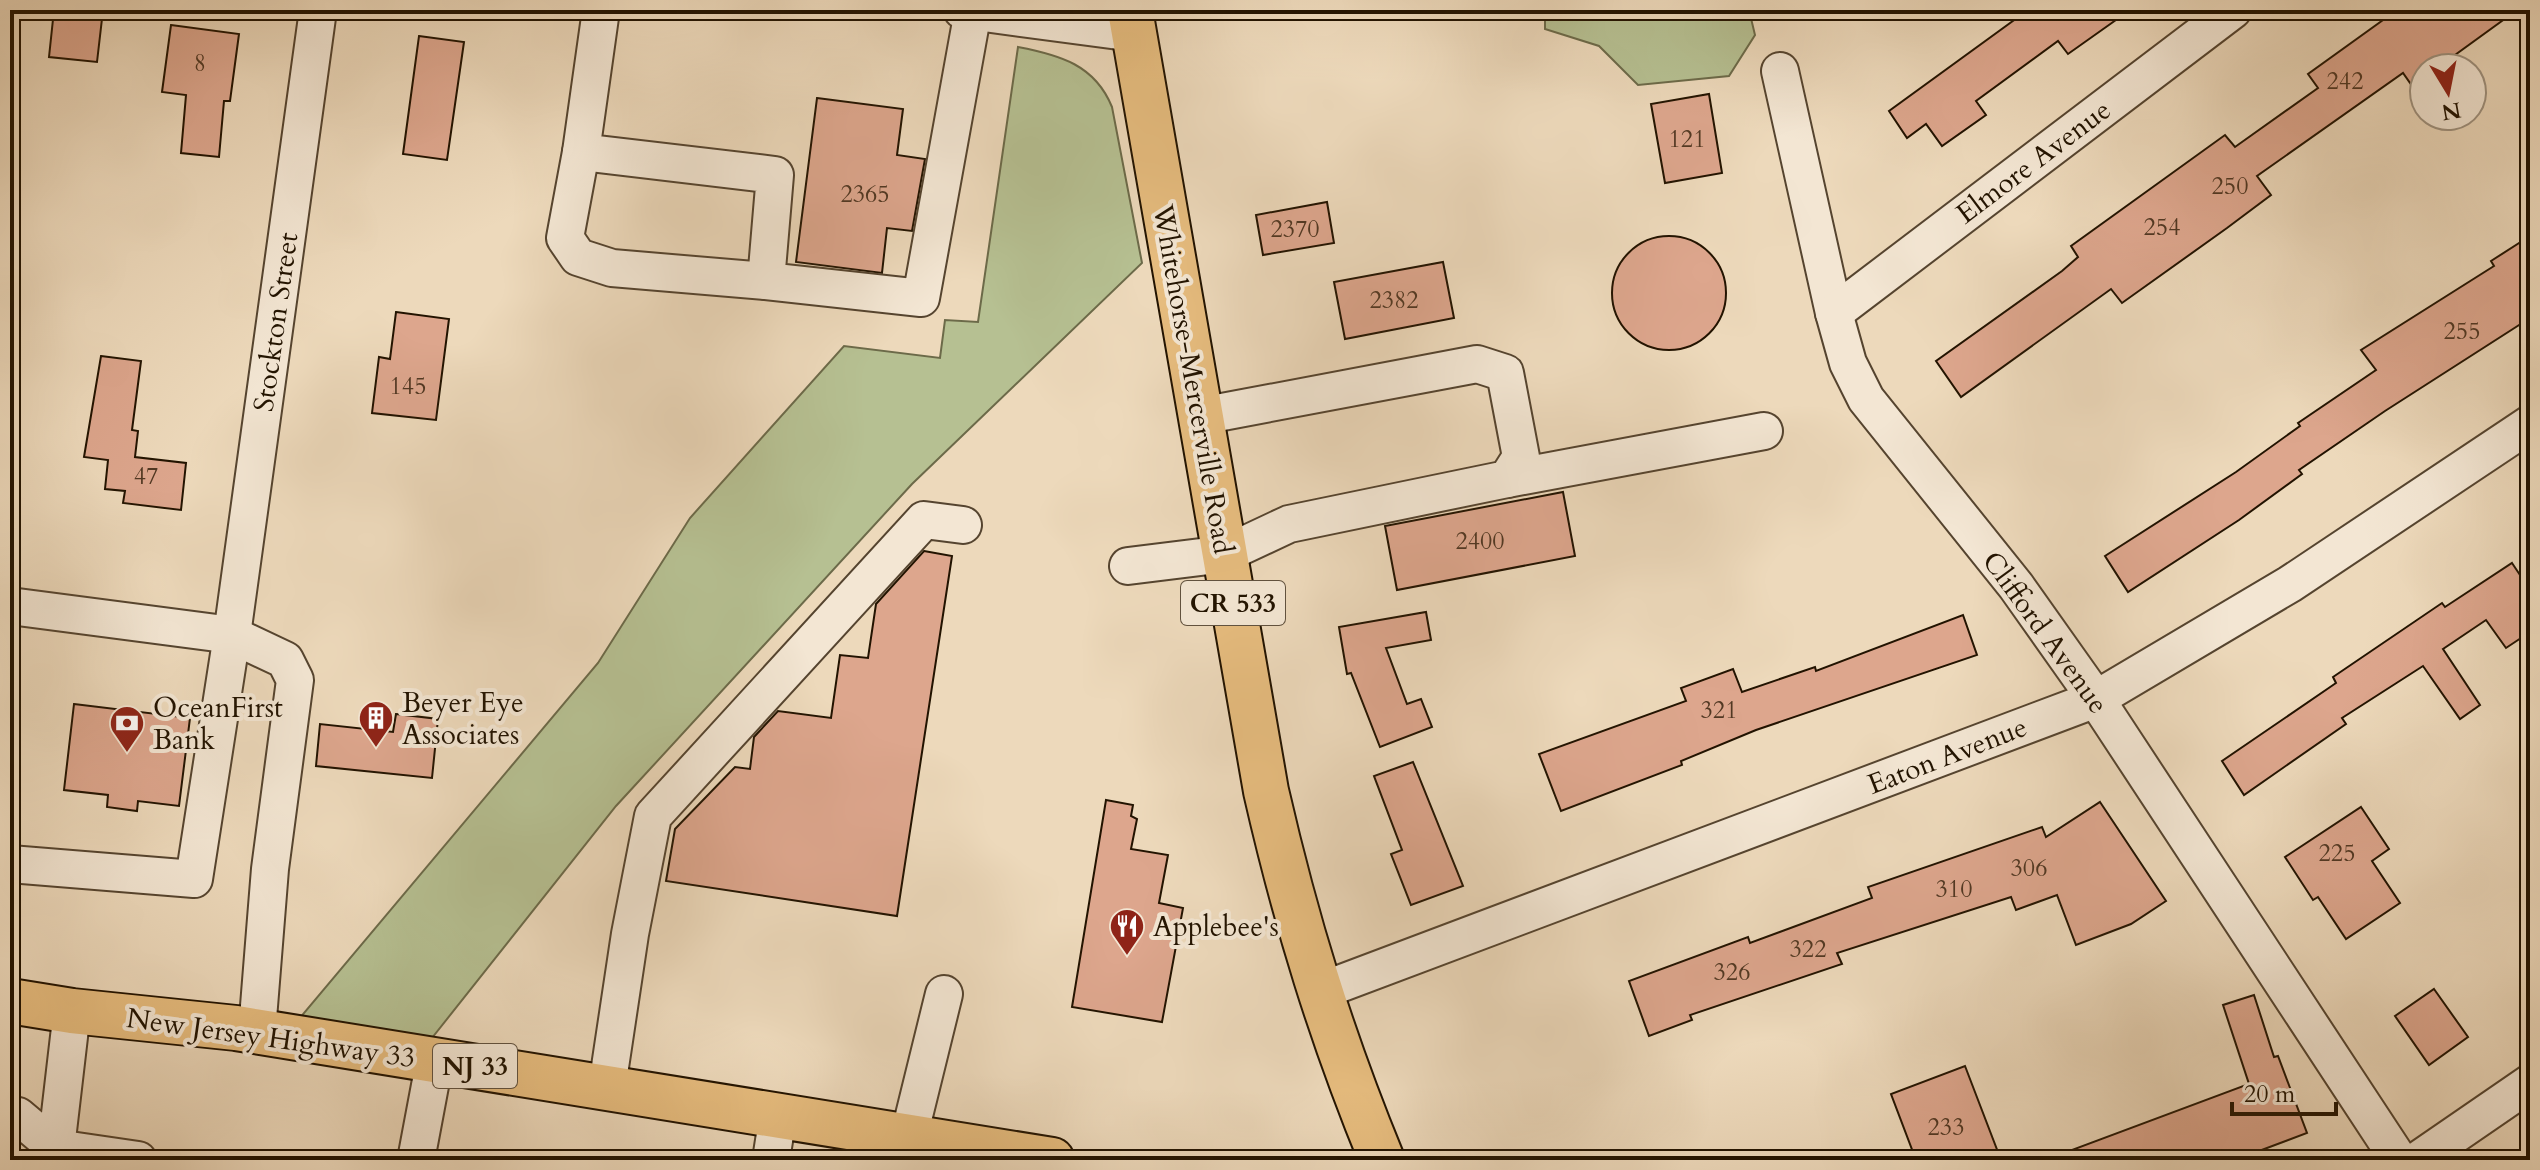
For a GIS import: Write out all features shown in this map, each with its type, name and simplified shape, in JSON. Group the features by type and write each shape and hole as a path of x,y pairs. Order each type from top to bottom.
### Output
{"main road":[{"name":"Whitehorse-Mercerville Road","path":"1132,21 1266,791 1293,908 1318,992 1382,1160"},
{"name":"New Jersey Highway 33","path":"10,1001 72,1011 257,1031 1052,1160"}],"street":[{"name":"Stockton Street","path":"10,864 194,879 232,635 318,10"},
{"path":"601,10 565,238 578,257 612,268 921,298 968,11 1132,21"},
{"name":"Elmore Avenue","path":"1834,313 2233,10"},
{"name":"Clifford Avenue","path":"1780,71 1834,313 1848,363 1866,399 2016,586 2096,699 2399,1160"},
{"path":"581,152 775,175 766,281"},
{"path":"1201,416 1477,364 1505,373 1521,457 1507,479"},
{"name":"Eaton Avenue","path":"1318,992 2096,699 2290,584 2530,424"},
{"path":"1128,566 1225,554 1289,524 1764,431"},
{"path":"607,1087 630,934 653,816 924,520 963,525"},
{"path":"10,606 232,635 285,660 295,680 270,869 257,1031"},
{"path":"909,1136 944,994"},
{"path":"55,1156 72,1011"},
{"path":"416,1160 435,1059"},
{"path":"2418,1160 2530,1083"},
{"path":"771,1160 778,1115"},
{"path":"10,1116 18,1116 55,1156 138,1160"}],"green space":[{"path":"1545,10 1749,10 1755,35 1729,76 1638,85 1599,46 1545,29"},
{"path":"1018,47 1074,64 1096,81 1105,93 1112,107 1142,263 912,484 616,806 428,1043 299,1019 598,663 690,518 844,346 940,358 945,320 978,322"}],"building":[{"path":"54,10 103,10 97,62 49,57"},
{"path":"2028,10 2130,10 2068,54 2058,41 1976,101 1986,115 1942,146 1926,124 1907,138 1889,111"},
{"path":"2397,10 2517,10 2459,52 2408,52 2408,80 2403,73 2257,176 2271,195 2122,303 2111,289 1961,397 1936,361 2062,271 2078,257 2071,246 2225,135 2235,147 2318,88 2308,74"},
{"path":"171,25 239,34 230,101 224,101 219,157 181,153 186,95 162,92"},
{"path":"419,36 464,42 447,160 403,154"},
{"path":"1709,94 1722,173 1665,183 1651,104"},
{"path":"817,98 903,109 897,155 925,159 912,231 887,228 882,273 796,262"},
{"path":"1327,202 1334,243 1263,255 1256,215"},
{"path":"1669,236 1691,241 1709,253 1721,271 1726,293 1721,315 1709,333 1691,345 1669,350 1647,345 1629,333 1617,315 1612,293 1617,271 1629,253 1647,241"},
{"path":"2530,236 2530,318 2385,411 2299,470 2302,474 2239,520 2128,592 2105,556 2236,472 2300,426 2298,423 2376,370 2361,350 2494,266 2491,261"},
{"path":"1443,262 1454,318 1345,339 1334,282"},
{"path":"396,312 449,319 436,420 372,413 379,357 390,359"},
{"path":"101,356 141,361 132,430 138,431 135,457 186,463 181,510 123,503 125,491 105,489 108,460 84,457"},
{"path":"1563,492 1575,556 1397,590 1385,526"},
{"path":"924,551 952,556 897,916 666,881 675,829 735,767 750,769 754,737 778,711 831,718 840,655 868,658 876,604"},
{"path":"2512,563 2530,590 2530,632 2506,648 2486,620 2443,649 2480,705 2460,719 2423,666 2342,718 2346,724 2244,795 2222,761 2336,683 2333,677 2442,603 2445,607"},
{"path":"1426,612 1431,640 1386,648 1407,704 1421,699 1432,727 1380,747 1351,673 1347,674 1339,627"},
{"path":"1963,615 1977,655 1756,730 1681,761 1682,765 1561,811 1539,754 1686,701 1681,688 1733,669 1742,692 1815,667 1816,671"},
{"name":"OceanFirst Bank","path":"74,704 190,718 179,806 138,801 137,811 107,807 108,795 64,790"},
{"name":"Beyer Eye Associates","path":"396,714 438,719 432,778 316,766 320,724 393,732"},
{"path":"1413,762 1463,886 1411,905 1391,854 1402,850 1374,776"},
{"name":"Applebee's","path":"1106,800 1133,805 1131,816 1137,819 1131,849 1168,855 1159,903 1183,908 1162,1022 1072,1007"},
{"path":"2100,802 2166,901 2131,924 2076,945 2057,895 2016,910 2011,897 1837,953 1842,964 1690,1015 1692,1020 1649,1036 1629,981 1748,937 1750,943 1872,898 1868,887 2042,827 2046,837"},
{"path":"2361,807 2389,849 2372,861 2400,903 2346,939 2318,897 2313,900 2285,857"},
{"path":"2434,989 2468,1037 2429,1065 2395,1016"},
{"path":"2254,995 2274,1057 2278,1056 2307,1133 2235,1160 2054,1160 2053,1157 2249,1084 2223,1005"},
{"path":"1965,1066 2001,1160 1916,1160 1891,1094"}],"place":[{"name":"Beyer Eye Associates","path":"376,749"},
{"name":"OceanFirst Bank","path":"127,754"},
{"name":"Applebee's","path":"1127,957"}]}
